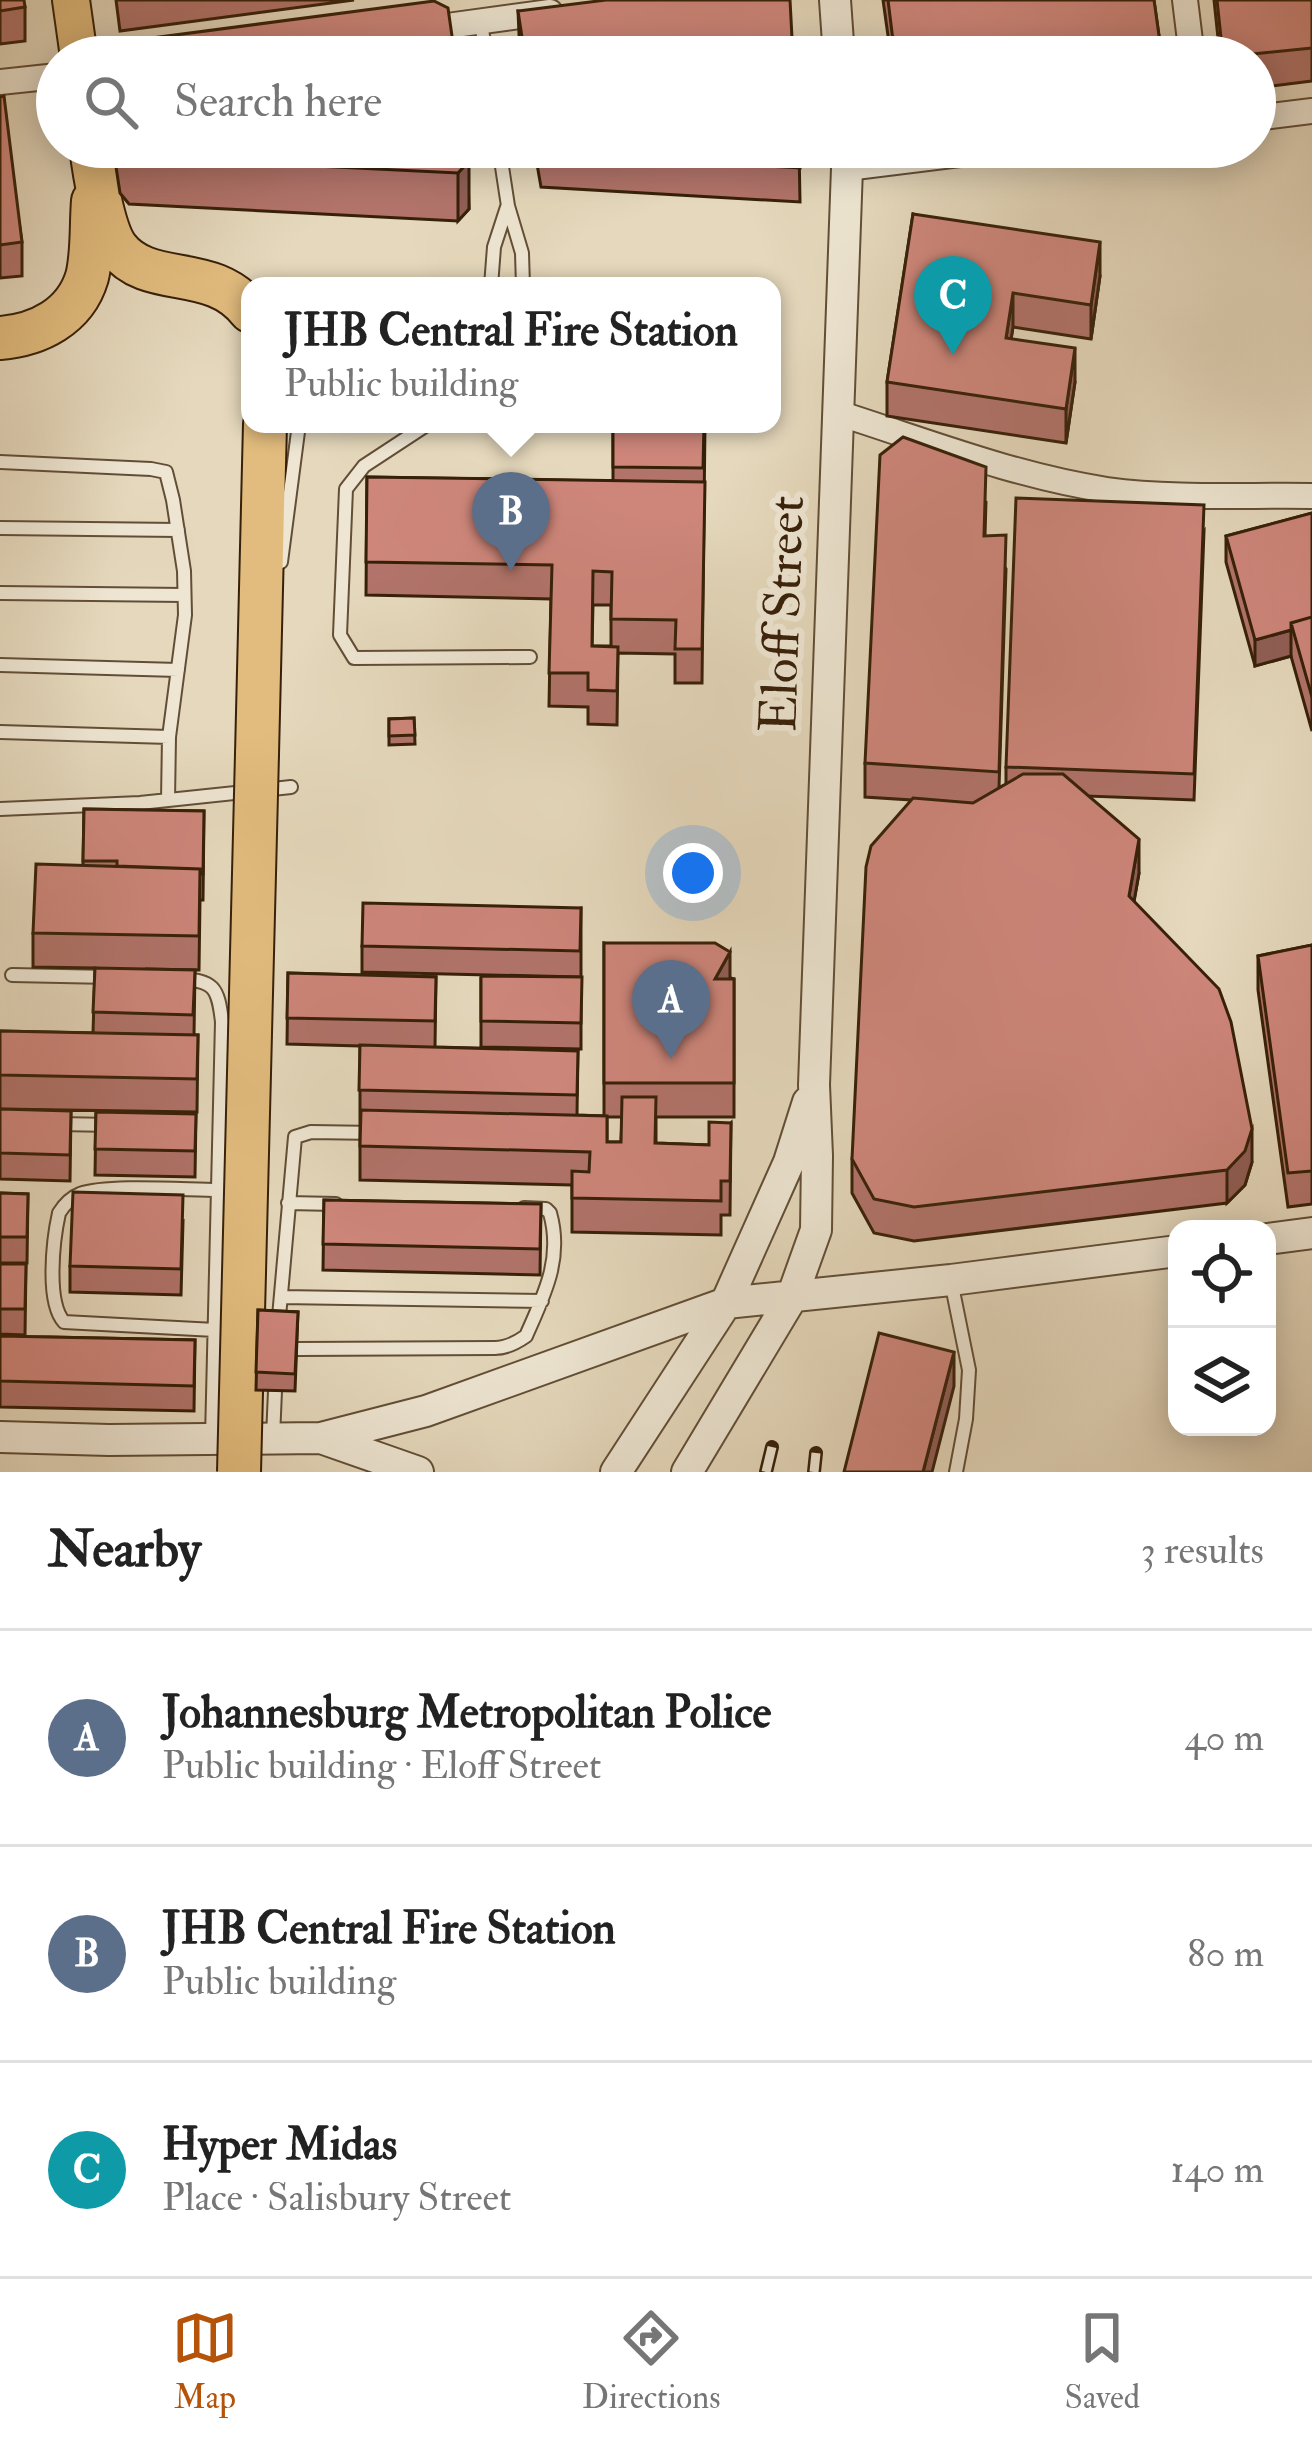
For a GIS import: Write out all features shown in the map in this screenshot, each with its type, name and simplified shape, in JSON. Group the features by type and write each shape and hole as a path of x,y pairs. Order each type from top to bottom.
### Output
{"highway":[{"path":"0,338 46,326 72,306 87,277 93,168"},
{"path":"95,168 118,249 150,271 215,283 241,301"},
{"path":"239,1472 265,433"}],"main road":[{"path":"71,0 77,36"}],"street":[{"path":"836,0 838,36"},
{"path":"1185,0 1189,36"},
{"path":"390,34 481,11 564,10"},
{"path":"0,82 36,78"},
{"path":"1276,115 1312,111"},
{"name":"Eloff Street","path":"687,1472 791,1297 816,1230 814,1084 846,168"},
{"path":"838,413 1035,476 1108,490 1312,496"},
{"name":"Eloff Street","path":"616,1472 726,1303 789,1162 814,1084"},
{"path":"1276,1238 1312,1233"},
{"path":"0,1437 321,1438 426,1411 726,1303 1168,1251"},
{"path":"321,1438 418,1472"}],"lane":[{"path":"503,168 523,277"},
{"path":"492,277 494,248 508,206"},
{"path":"281,566 298,433"},
{"path":"414,433 364,466 346,489 340,634 354,658 530,657"},
{"path":"0,462 163,470 169,480 184,571 185,615 169,737 168,800"},
{"path":"0,528 178,530"},
{"path":"0,593 184,595"},
{"path":"257,754 275,613"},
{"path":"0,664 178,670"},
{"path":"0,732 169,737"},
{"path":"0,809 291,788"},
{"path":"12,975 130,978"},
{"path":"153,978 205,980 216,993 222,1022 212,1439"},
{"path":"44,1124 132,1126"},
{"path":"198,1127 220,1128"},
{"path":"278,1329 295,1137 311,1132 401,1133"},
{"path":"215,1330 64,1322 55,1308 53,1286 59,1214 75,1196 106,1190 218,1190"},
{"path":"288,1203 357,1204"},
{"path":"297,1349 504,1348 526,1336 552,1278 553,1224 546,1209 516,1208"},
{"path":"951,1280 968,1370 966,1419 956,1472"},
{"path":"280,1297 542,1301"},
{"path":"273,1438 275,1391"}],"building":[{"path":"0,0 24,0 25,7 0,11"},
{"path":"606,0 790,0 792,36 522,36 518,11"},
{"path":"888,0 1154,0 1159,36 892,36"},
{"path":"1217,0 1312,0 1312,48 1276,52 1276,36 1221,36"},
{"path":"434,1 448,8 452,36 167,36"},
{"path":"4,96 22,242 0,245 0,97"},
{"path":"355,168 463,168 458,173"},
{"path":"913,214 1100,242 1091,305 1013,293 1006,338 1075,348 1066,409 887,382"},
{"path":"613,433 704,433 703,468 613,467"},
{"path":"903,437 986,467 984,536 1006,535 999,772 865,763 880,455"},
{"path":"367,477 705,482 702,649 675,649 676,620 611,619 612,572 593,571 592,646 618,647 617,691 588,690 588,673 549,673 552,565 366,562"},
{"path":"1016,498 1204,505 1194,774 1006,767"},
{"path":"1312,513 1312,617 1291,623 1291,630 1255,640 1226,536"},
{"path":"1312,617 1312,697 1291,623"},
{"path":"414,718 415,735 389,736 389,719"},
{"path":"1023,774 1063,774 1139,839 1129,896 1219,989 1231,1022 1252,1129 1245,1151 1227,1170 914,1207 874,1199 852,1159 866,867 871,846 913,798 973,803"},
{"path":"84,809 204,811 203,874 200,869 83,861"},
{"path":"36,864 200,869 199,936 33,933"},
{"path":"363,903 581,908 580,951 362,946"},
{"path":"604,943 715,943 730,952 715,979 734,979 734,1083 604,1083"},
{"path":"1312,945 1312,1171 1288,1173 1258,956"},
{"path":"95,968 195,970 193,1015 93,1012"},
{"path":"288,973 436,977 435,1021 287,1018"},
{"path":"481,976 582,977 581,1023 481,1021"},
{"path":"0,1031 198,1035 197,1079 0,1075"},
{"path":"360,1045 578,1051 577,1095 359,1090"},
{"path":"622,1097 656,1097 655,1143 709,1145 709,1122 731,1123 730,1181 721,1181 721,1201 572,1198 572,1171 589,1172 590,1152 360,1146 361,1110 607,1116 607,1142 621,1142"},
{"path":"0,1109 71,1111 70,1155 0,1153"},
{"path":"96,1112 196,1114 195,1151 95,1149"},
{"path":"73,1192 183,1195 181,1269 70,1266"},
{"path":"0,1193 28,1194 27,1237 0,1237"},
{"path":"324,1200 541,1204 540,1249 323,1244"},
{"path":"0,1264 26,1264 25,1309 0,1309"},
{"path":"258,1310 298,1312 295,1374 256,1372"},
{"path":"879,1333 954,1352 923,1472 844,1472"},
{"path":"0,1336 195,1340 194,1386 0,1381"}],"railway":[{"path":"766,1472 772,1447"},
{"path":"814,1472 816,1453"}],"place":[{"name":"Hyper Midas","path":"953,355"},
{"name":"JHB Central Fire Station","path":"511,571"},
{"name":"Johannesburg Metropolitan Police","path":"671,1059"}]}
